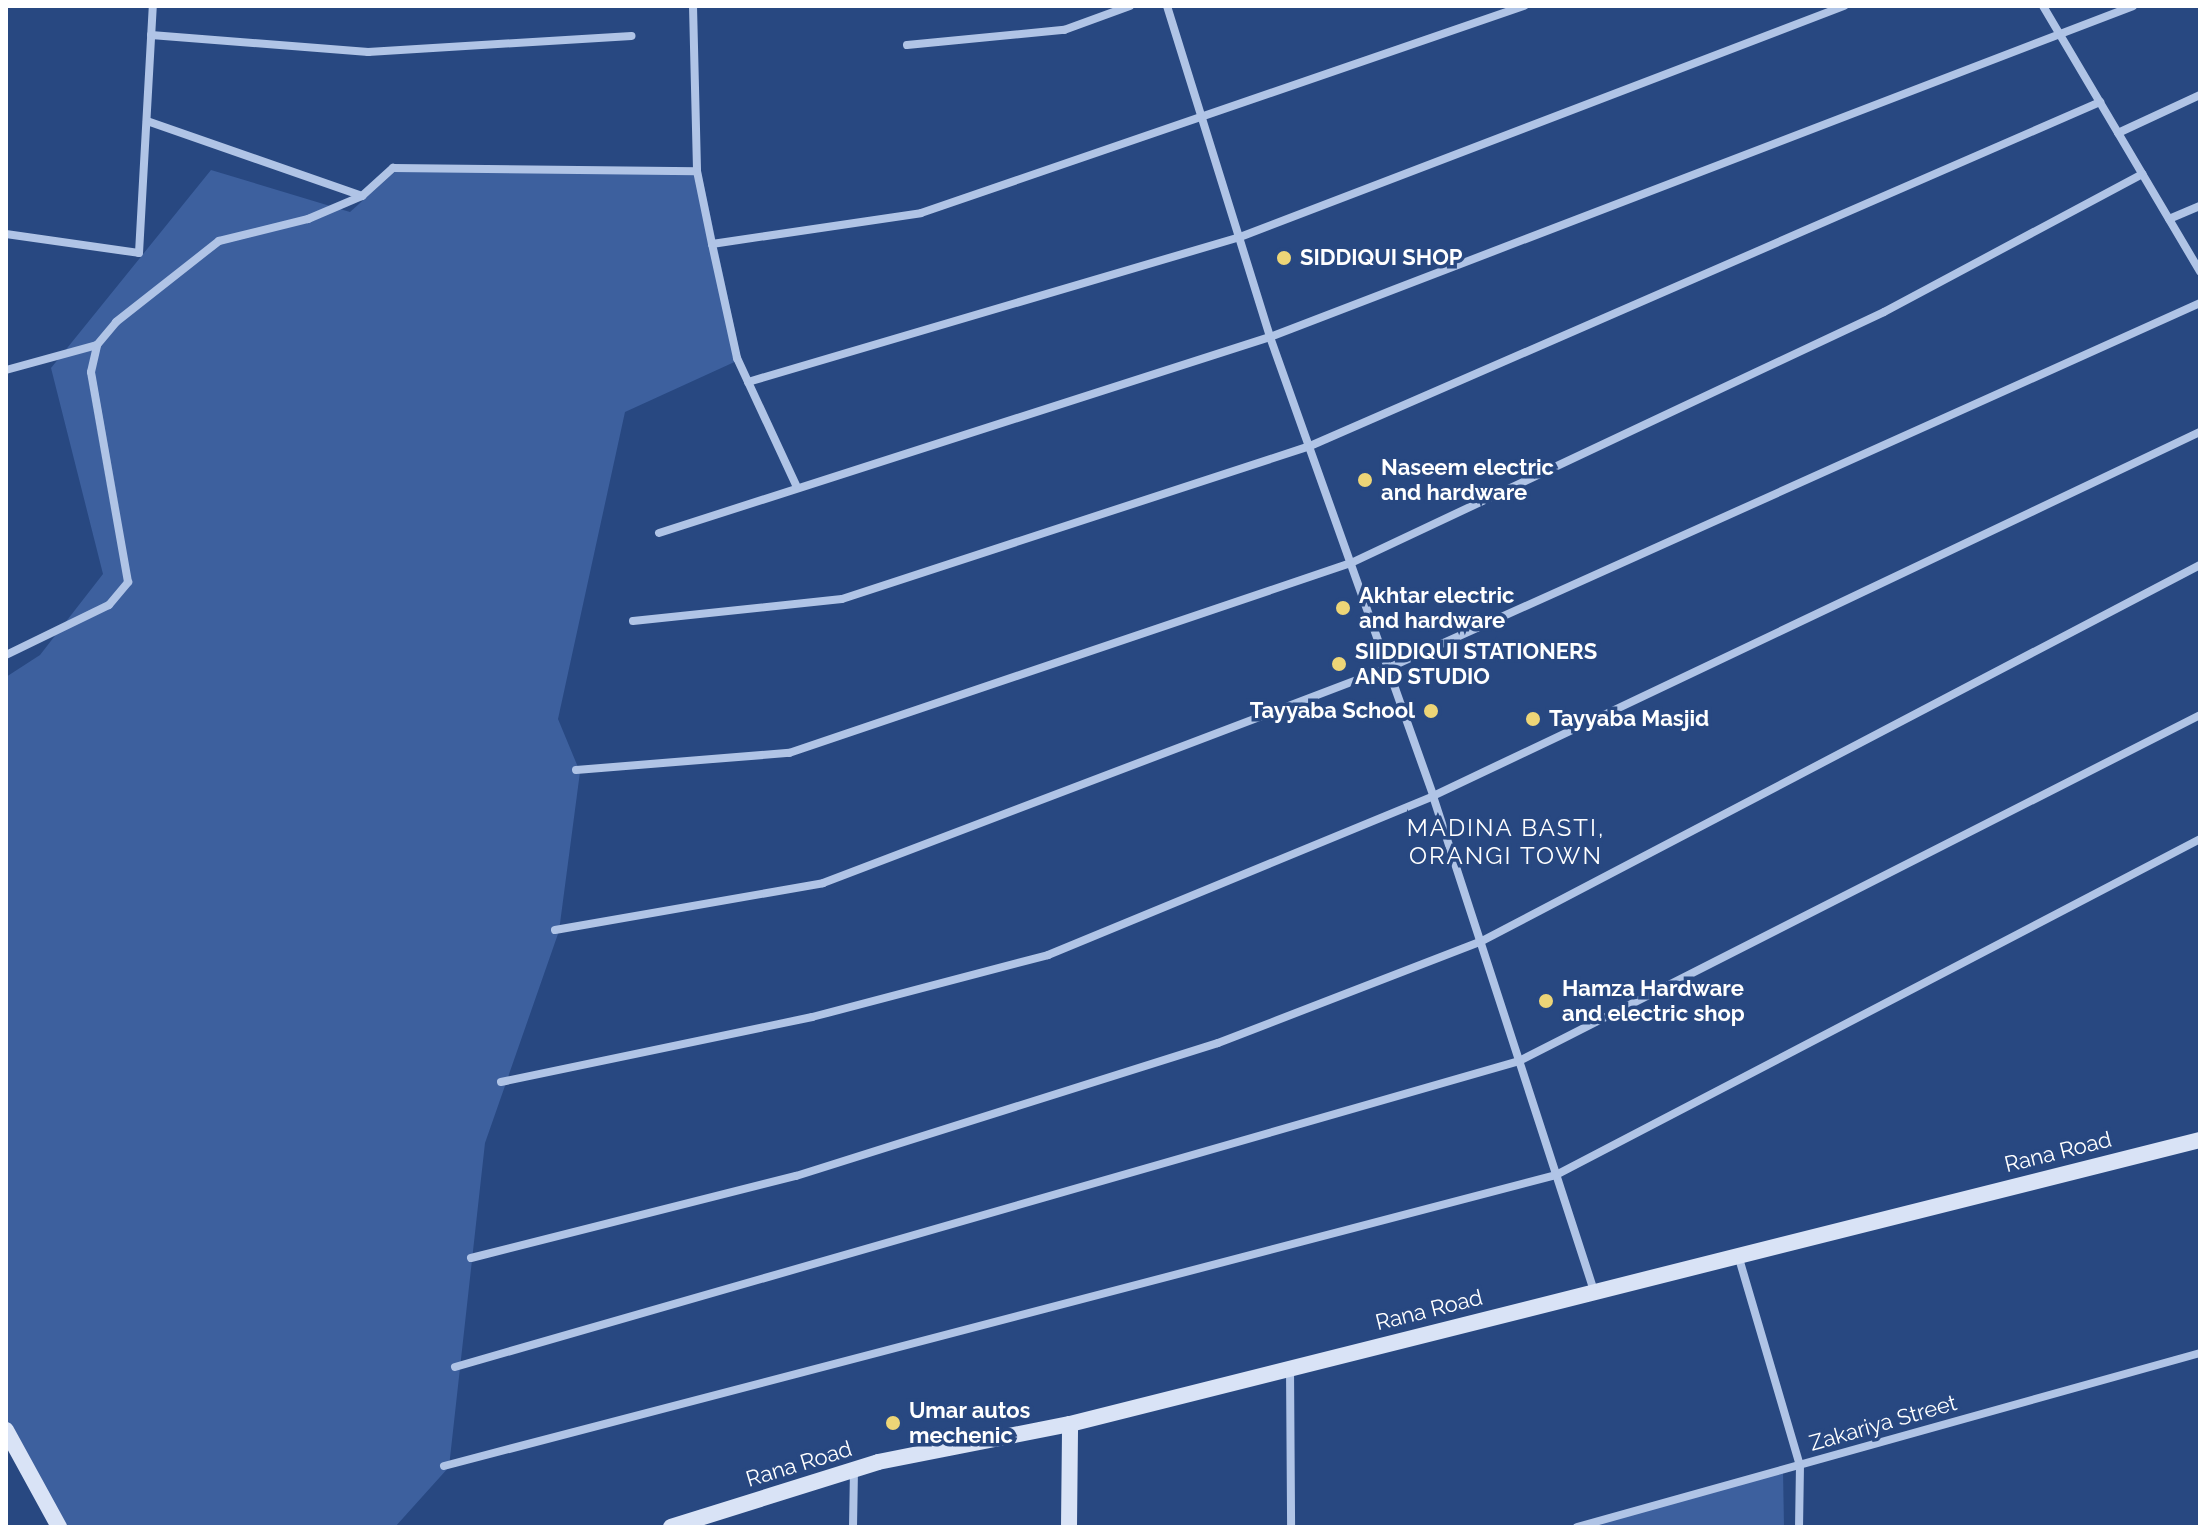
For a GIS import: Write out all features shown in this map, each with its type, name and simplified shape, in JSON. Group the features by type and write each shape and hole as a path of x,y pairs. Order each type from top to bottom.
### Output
{"street":[{"path":"6,234 139,253 153,6"},
{"path":"693,6 697,171 712,244 748,382 797,487"},
{"path":"907,45 1064,30 1130,6"},
{"path":"1167,6 1270,337 1433,796 1594,1291"},
{"path":"712,244 921,213 1524,6"},
{"path":"748,382 1240,237 1844,6"},
{"path":"2043,6 2200,272"},
{"path":"659,533 1270,337 2133,6"},
{"path":"151,35 368,52 632,36"},
{"path":"2118,133 2200,95"},
{"path":"633,621 842,599 1310,446 2100,102"},
{"path":"147,121 362,196"},
{"path":"6,655 109,605 128,582 91,372 97,345 116,322 219,241 308,219 362,196 393,168 697,171"},
{"path":"576,770 789,753 1351,563 1884,312 2142,174"},
{"path":"2169,219 2200,206"},
{"path":"555,930 823,883 1388,668 2200,303"},
{"path":"6,370 97,345"},
{"path":"501,1082 812,1017 1048,955 1433,796 2200,432"},
{"path":"471,1258 811,1171 1218,1043 1480,942 2200,565"},
{"path":"455,1367 1519,1061 2200,715"},
{"path":"444,1466 1556,1175 2200,839"},
{"name":"Rana Road","path":"671,1527 854,1470 1070,1424 2200,1140"},
{"path":"1737,1255 1800,1465 1799,1527"},
{"name":"Zakariya Street","path":"1577,1527 2200,1353"},
{"path":"1290,1368 1291,1527"},
{"path":"1069,1527 1070,1424"},
{"path":"6,1430 59,1527"},
{"path":"853,1527 854,1470"}],"shaded area":[{"path":"398,169 701,172 741,359 625,412 558,719 580,772 559,931 485,1143 449,1467 395,1527 60,1527 6,1427 6,677 40,655 103,574 51,368 211,170 350,212"},
{"path":"1783,1471 1784,1527 1578,1527"}],"place":[{"name":"SIDDIQUI SHOP","path":"1284,258"},
{"name":"Naseem electric and hardware","path":"1365,480"},
{"name":"Akhtar electric and hardware","path":"1343,608"},
{"name":"SIIDDIQUI STATIONERS AND STUDIO","path":"1339,664"},
{"name":"Tayyaba School","path":"1431,711"},
{"name":"Tayyaba Masjid","path":"1533,719"},
{"name":"Hamza Hardware and electric shop","path":"1546,1001"},
{"name":"Umar autos mechenic","path":"893,1423"}],"district":[{"name":"MADINA BASTI, ORANGI TOWN","path":"1506,842"}]}
